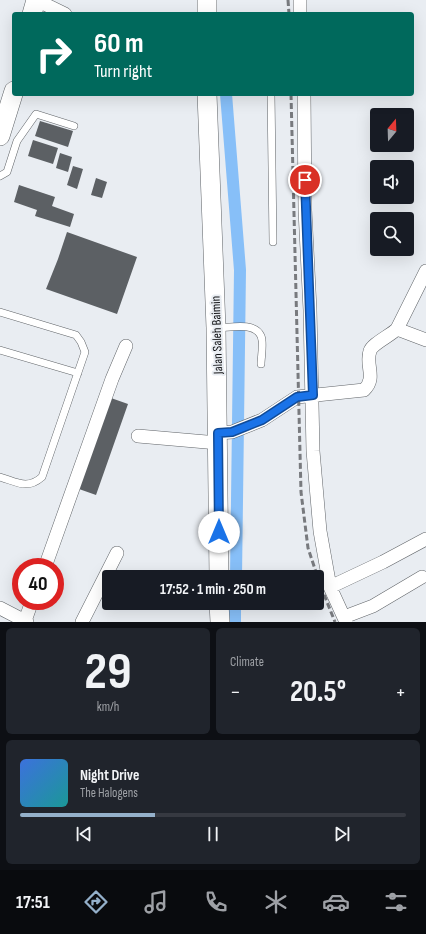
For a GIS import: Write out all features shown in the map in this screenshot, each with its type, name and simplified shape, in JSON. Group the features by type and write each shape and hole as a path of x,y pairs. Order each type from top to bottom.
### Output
{"street":[{"path":"33,12 36,0 61,12"},
{"path":"207,12 208,0"},
{"path":"300,0 300,12"},
{"path":"6,137 13,96"},
{"name":"Jalan Saleh Baimin","path":"207,96 223,328 223,436 219,570"},
{"path":"304,96 305,210 313,395 313,451 320,531 330,587 345,620 425,579"},
{"path":"138,436 223,436 262,420 297,397 364,390 371,381 369,351 372,346 385,339 397,329 426,271"},
{"path":"397,329 426,340"},
{"path":"48,558 112,379 126,346"},
{"path":"330,587 383,562 426,538"},
{"path":"82,622 117,553"},
{"path":"0,608 26,621 29,610"},
{"path":"219,610 220,622"}],"lane":[{"path":"271,96 274,242"},
{"path":"0,176 4,175 10,167 6,137 36,114 74,126"},
{"path":"0,312 76,335 85,352 42,477 35,483 27,486 0,477"},
{"path":"223,328 246,327 255,329 261,336 261,364"},
{"path":"0,350 78,373"}],"building":[{"path":"40,121 73,131 68,147 35,136"},
{"path":"33,140 58,148 53,164 28,156"},
{"path":"60,153 72,157 68,172 56,168"},
{"path":"73,166 83,169 77,189 67,185"},
{"path":"96,178 107,182 102,198 91,195"},
{"path":"19,185 55,197 52,206 74,214 70,227 35,216 37,210 14,202"},
{"path":"67,232 137,257 117,314 46,289"},
{"path":"111,398 128,404 96,495 79,489"}],"waterway":[{"path":"226,96 240,270 236,570"},
{"path":"235,610 235,622"}],"railway":[{"path":"288,0 289,12"},
{"path":"291,96 301,492 308,548 335,622"}],"route":[{"path":"219,532 218,433 232,432 262,420 297,397 313,395 305,180"}]}
